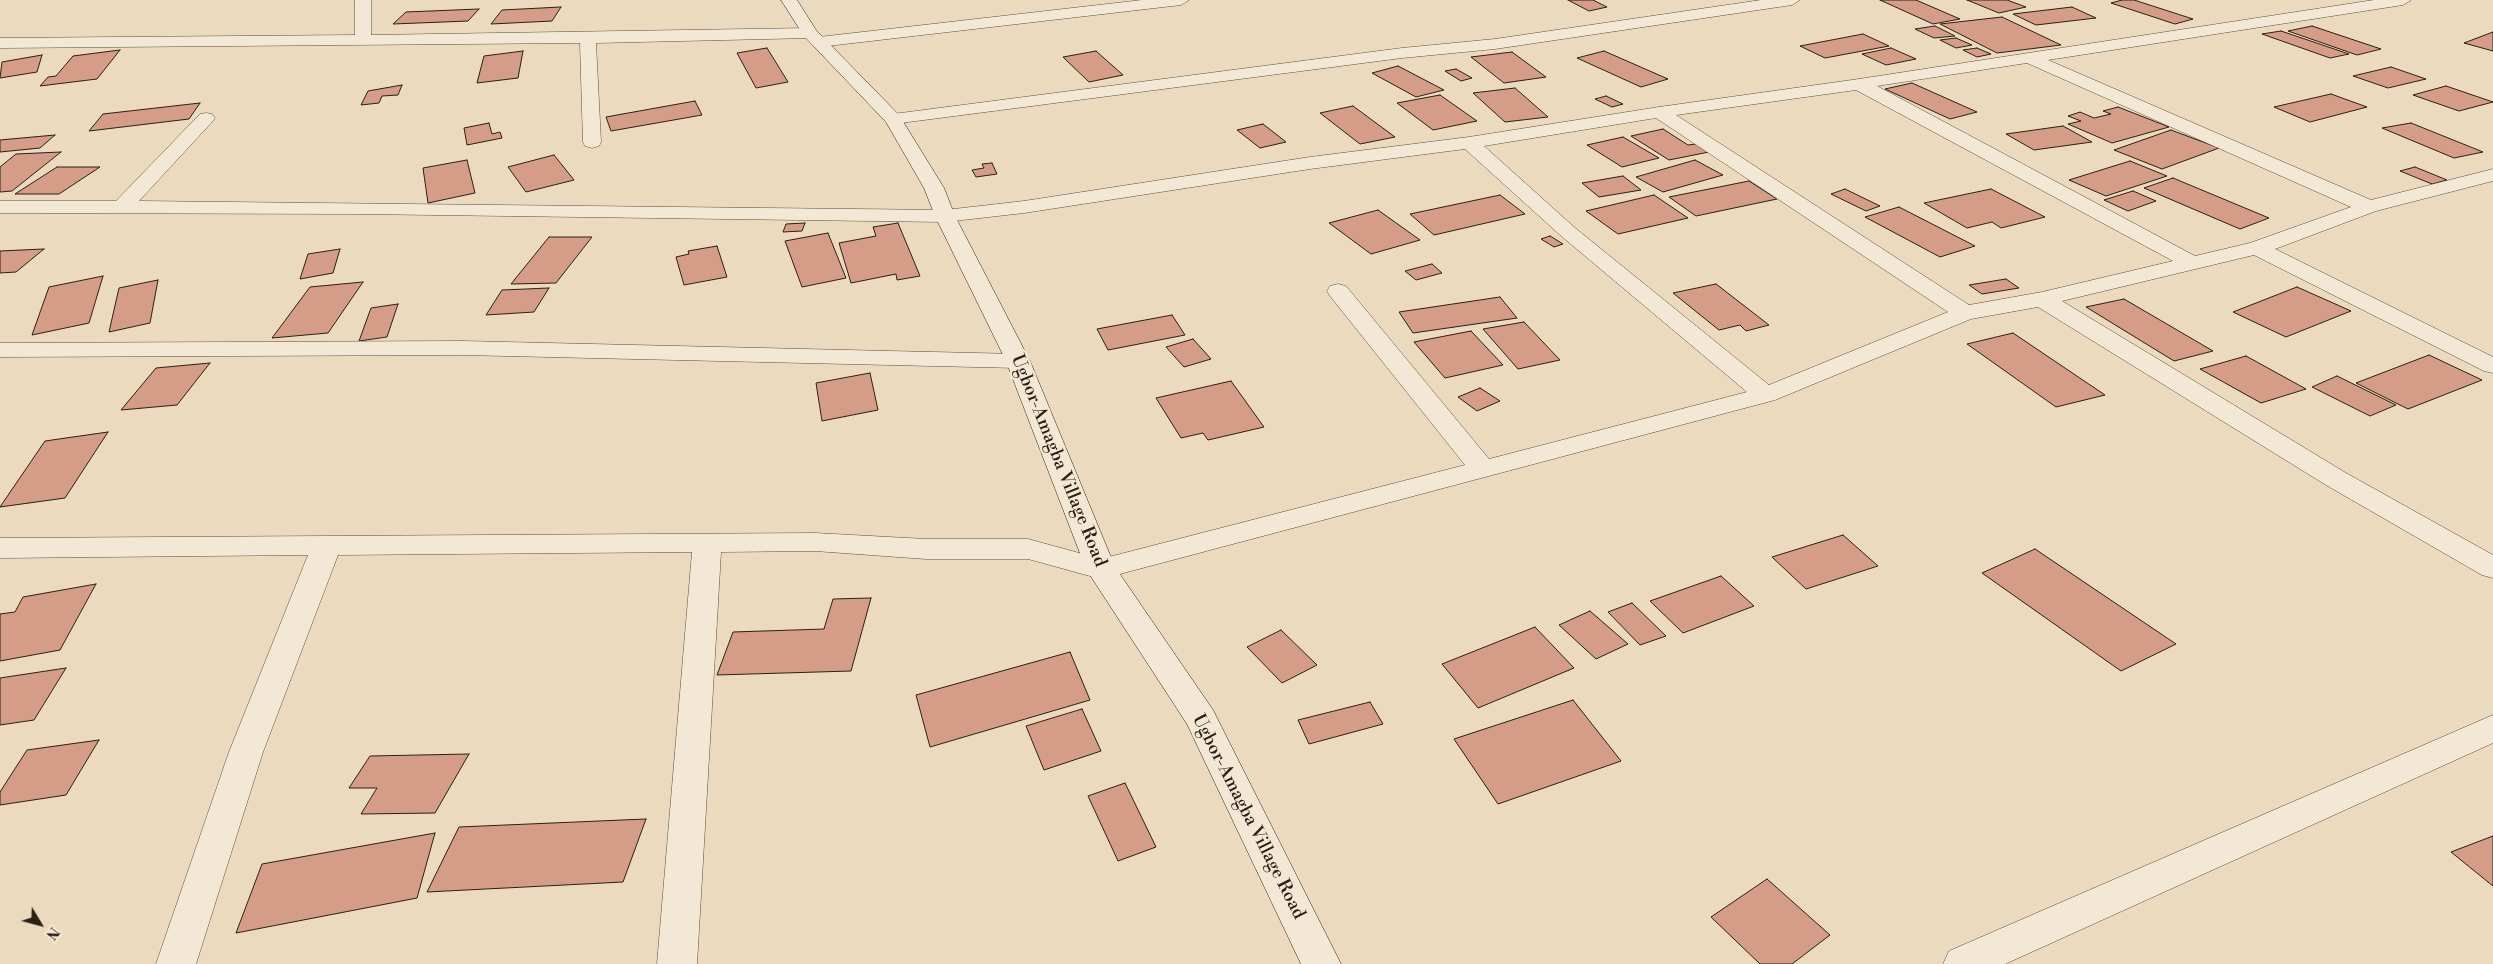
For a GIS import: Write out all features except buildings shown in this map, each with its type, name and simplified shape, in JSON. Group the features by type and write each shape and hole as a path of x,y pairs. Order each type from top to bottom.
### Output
{"street":[{"path":"363,0 363,39"},
{"name":"Ugbor-Amagba Village Road","path":"789,0 814,37 893,119 908,148 934,188 1018,361 1101,569 1201,719 1321,964"},
{"path":"0,43 814,37 1182,0"},
{"path":"893,119 1402,53 1495,44 1792,0"},
{"path":"0,207 123,206 946,216 1024,207 1310,163 1470,143 1660,112 1859,84 2403,0"},
{"path":"588,38 592,142"},
{"path":"2030,58 2369,207"},
{"path":"1859,84 2194,264"},
{"path":"1660,112 1965,313"},
{"path":"123,206 206,118"},
{"path":"1470,143 1567,231 1766,395"},
{"path":"0,548 327,544 815,542 926,549 1028,549 1101,569 1766,395 1965,313 2042,299 2257,248 2369,207 2493,175"},
{"path":"2257,248 2493,366"},
{"path":"1338,291 1483,469"},
{"path":"2042,299 2336,479 2493,568"},
{"path":"0,350 463,348 1018,361"},
{"path":"677,964 707,543"},
{"path":"176,964 246,752 327,544"},
{"path":"1963,964 2493,728"}]}
